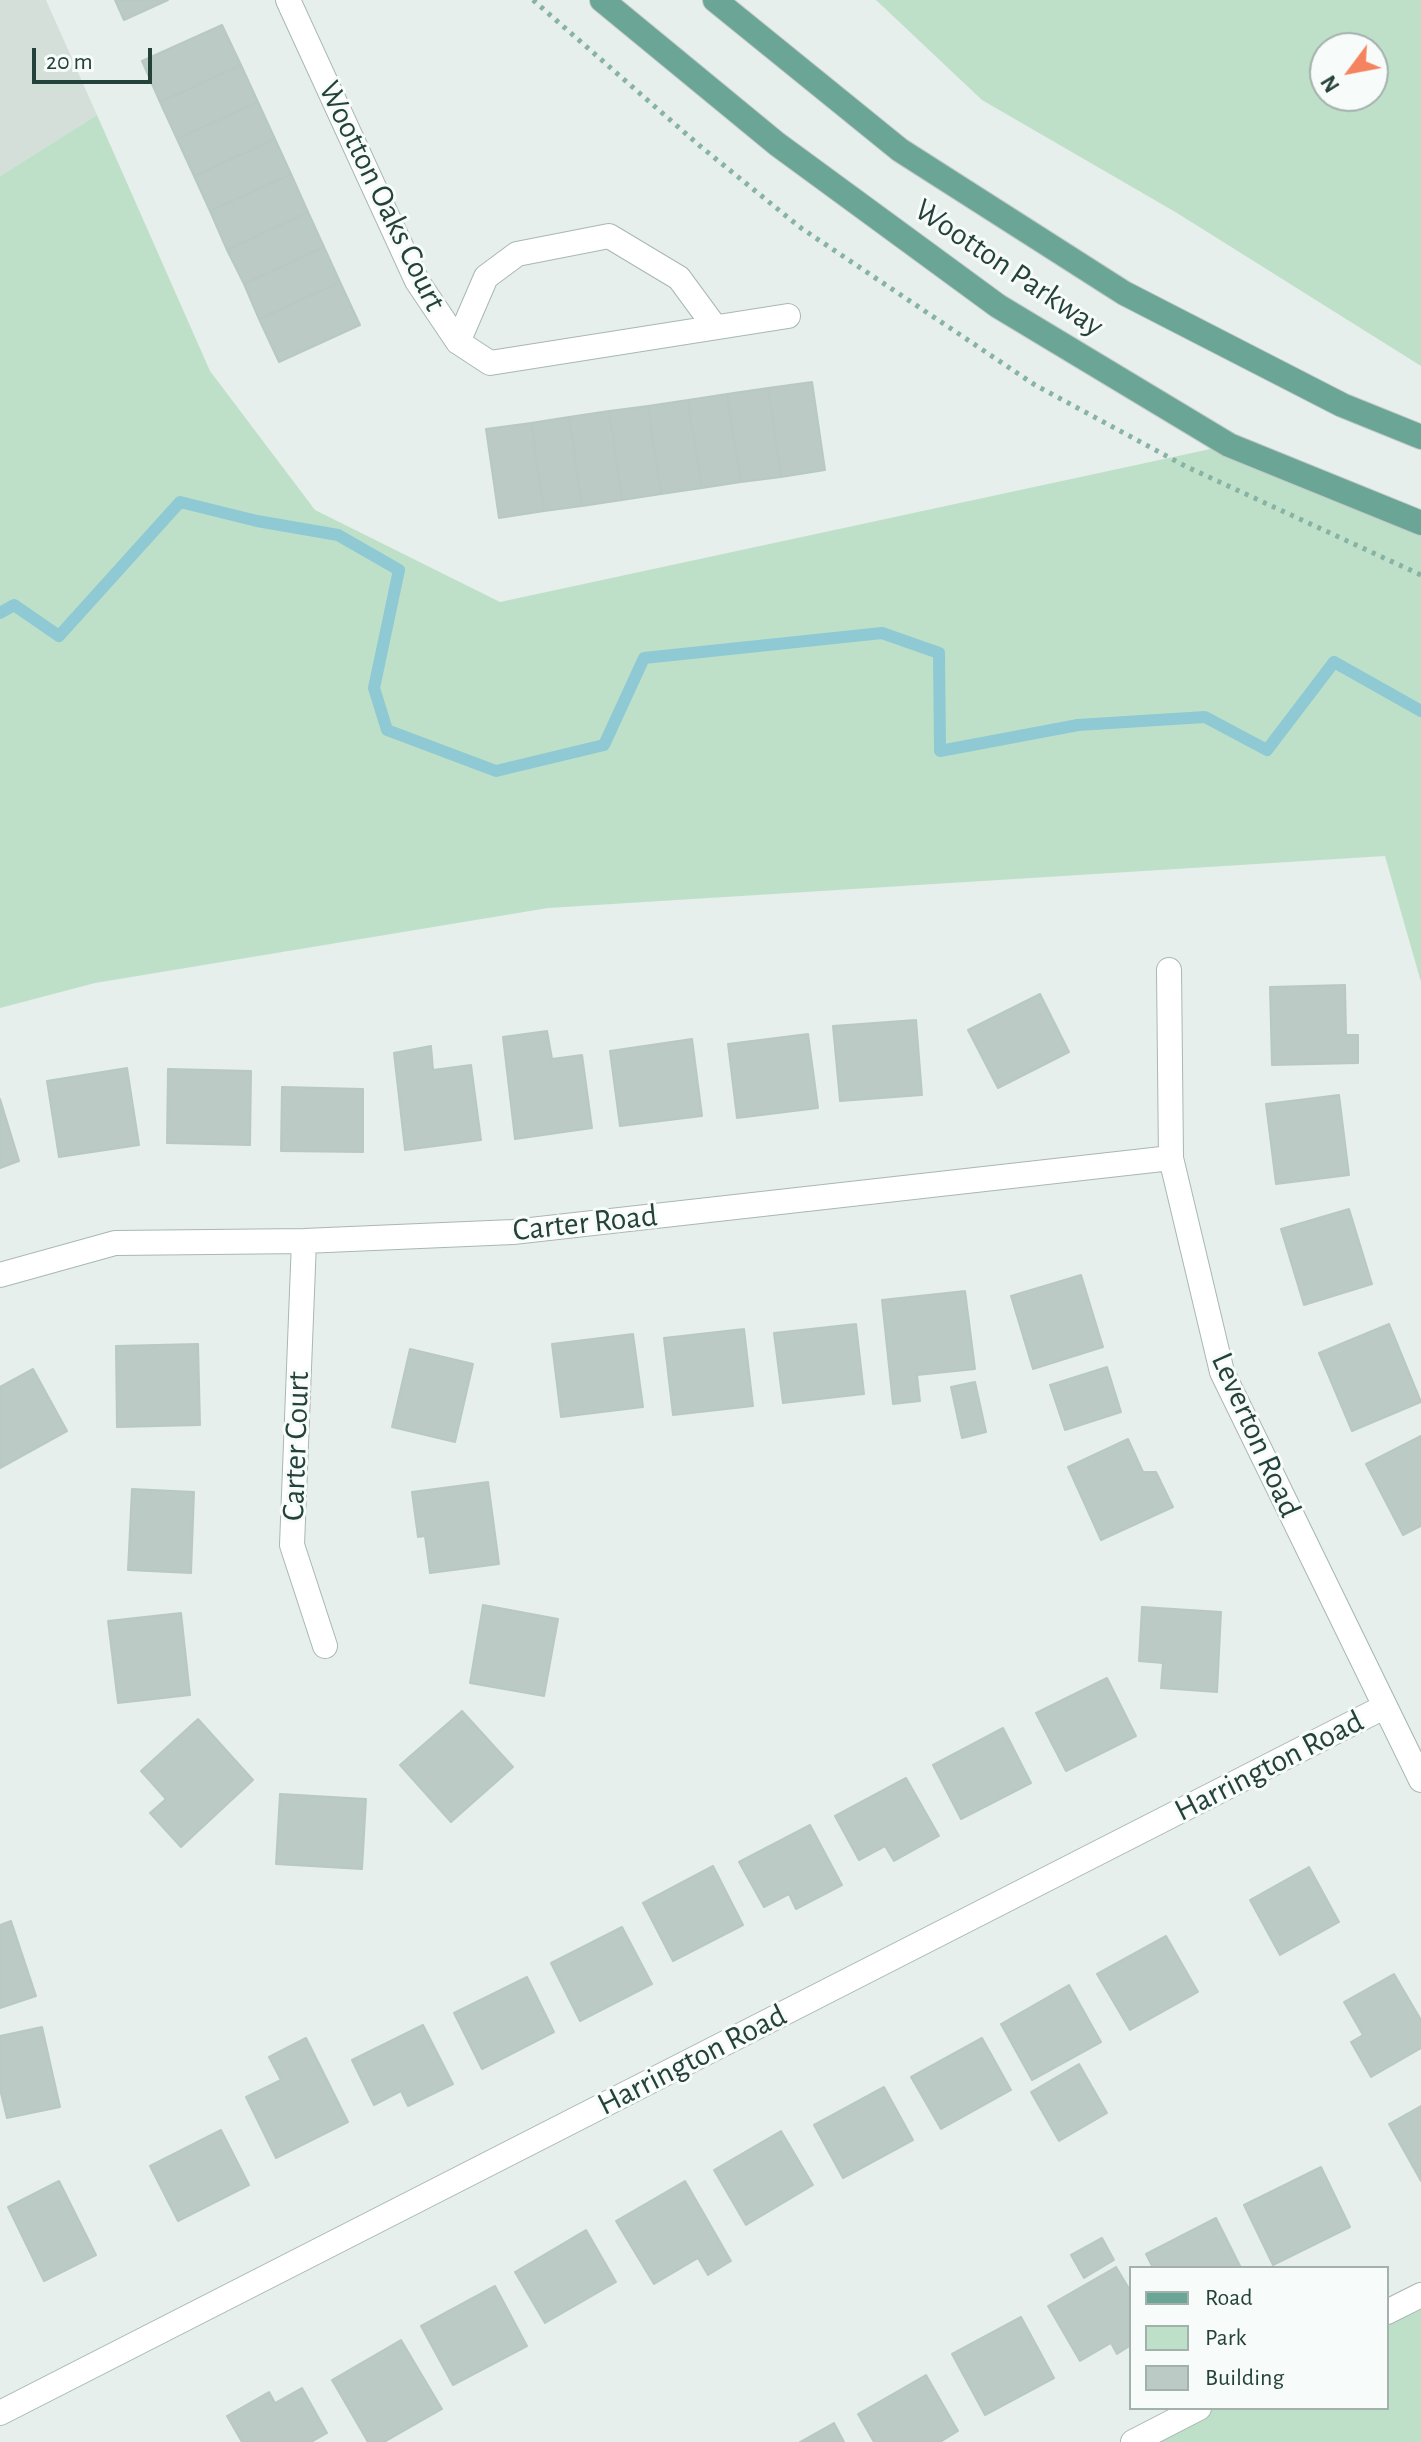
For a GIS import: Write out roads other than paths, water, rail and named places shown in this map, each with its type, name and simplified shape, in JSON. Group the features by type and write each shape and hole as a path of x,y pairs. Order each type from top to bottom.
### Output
{"main road":[{"name":"Wootton Parkway","path":"602,0 777,144 998,306 1229,445 1421,523"},
{"name":"Wootton Parkway","path":"715,0 900,150 1124,293 1342,405 1421,437"}],"street":[{"name":"Wootton Oaks Court","path":"288,0 417,281 458,342 490,363 788,316"},
{"path":"458,342 486,277 517,254 609,236 679,278 715,327"},
{"name":"Leverton Road","path":"1169,970 1171,1158 1222,1372 1421,1780"},
{"name":"Carter Road","path":"0,1275 115,1243 304,1241 513,1232 1171,1158"},
{"name":"Carter Court","path":"304,1241 292,1545 325,1646"},
{"name":"Harrington Road","path":"0,2413 1384,1707"},
{"path":"1389,2311 1421,2295"},
{"path":"1133,2442 1195,2410"}],"waterway":[{"path":"0,613 14,605 59,636 180,502 257,521 338,535 399,570 374,688 387,730 496,771 604,745 644,658 882,633 939,653 940,751 1078,725 1205,717 1267,750 1334,662 1421,711"}]}
